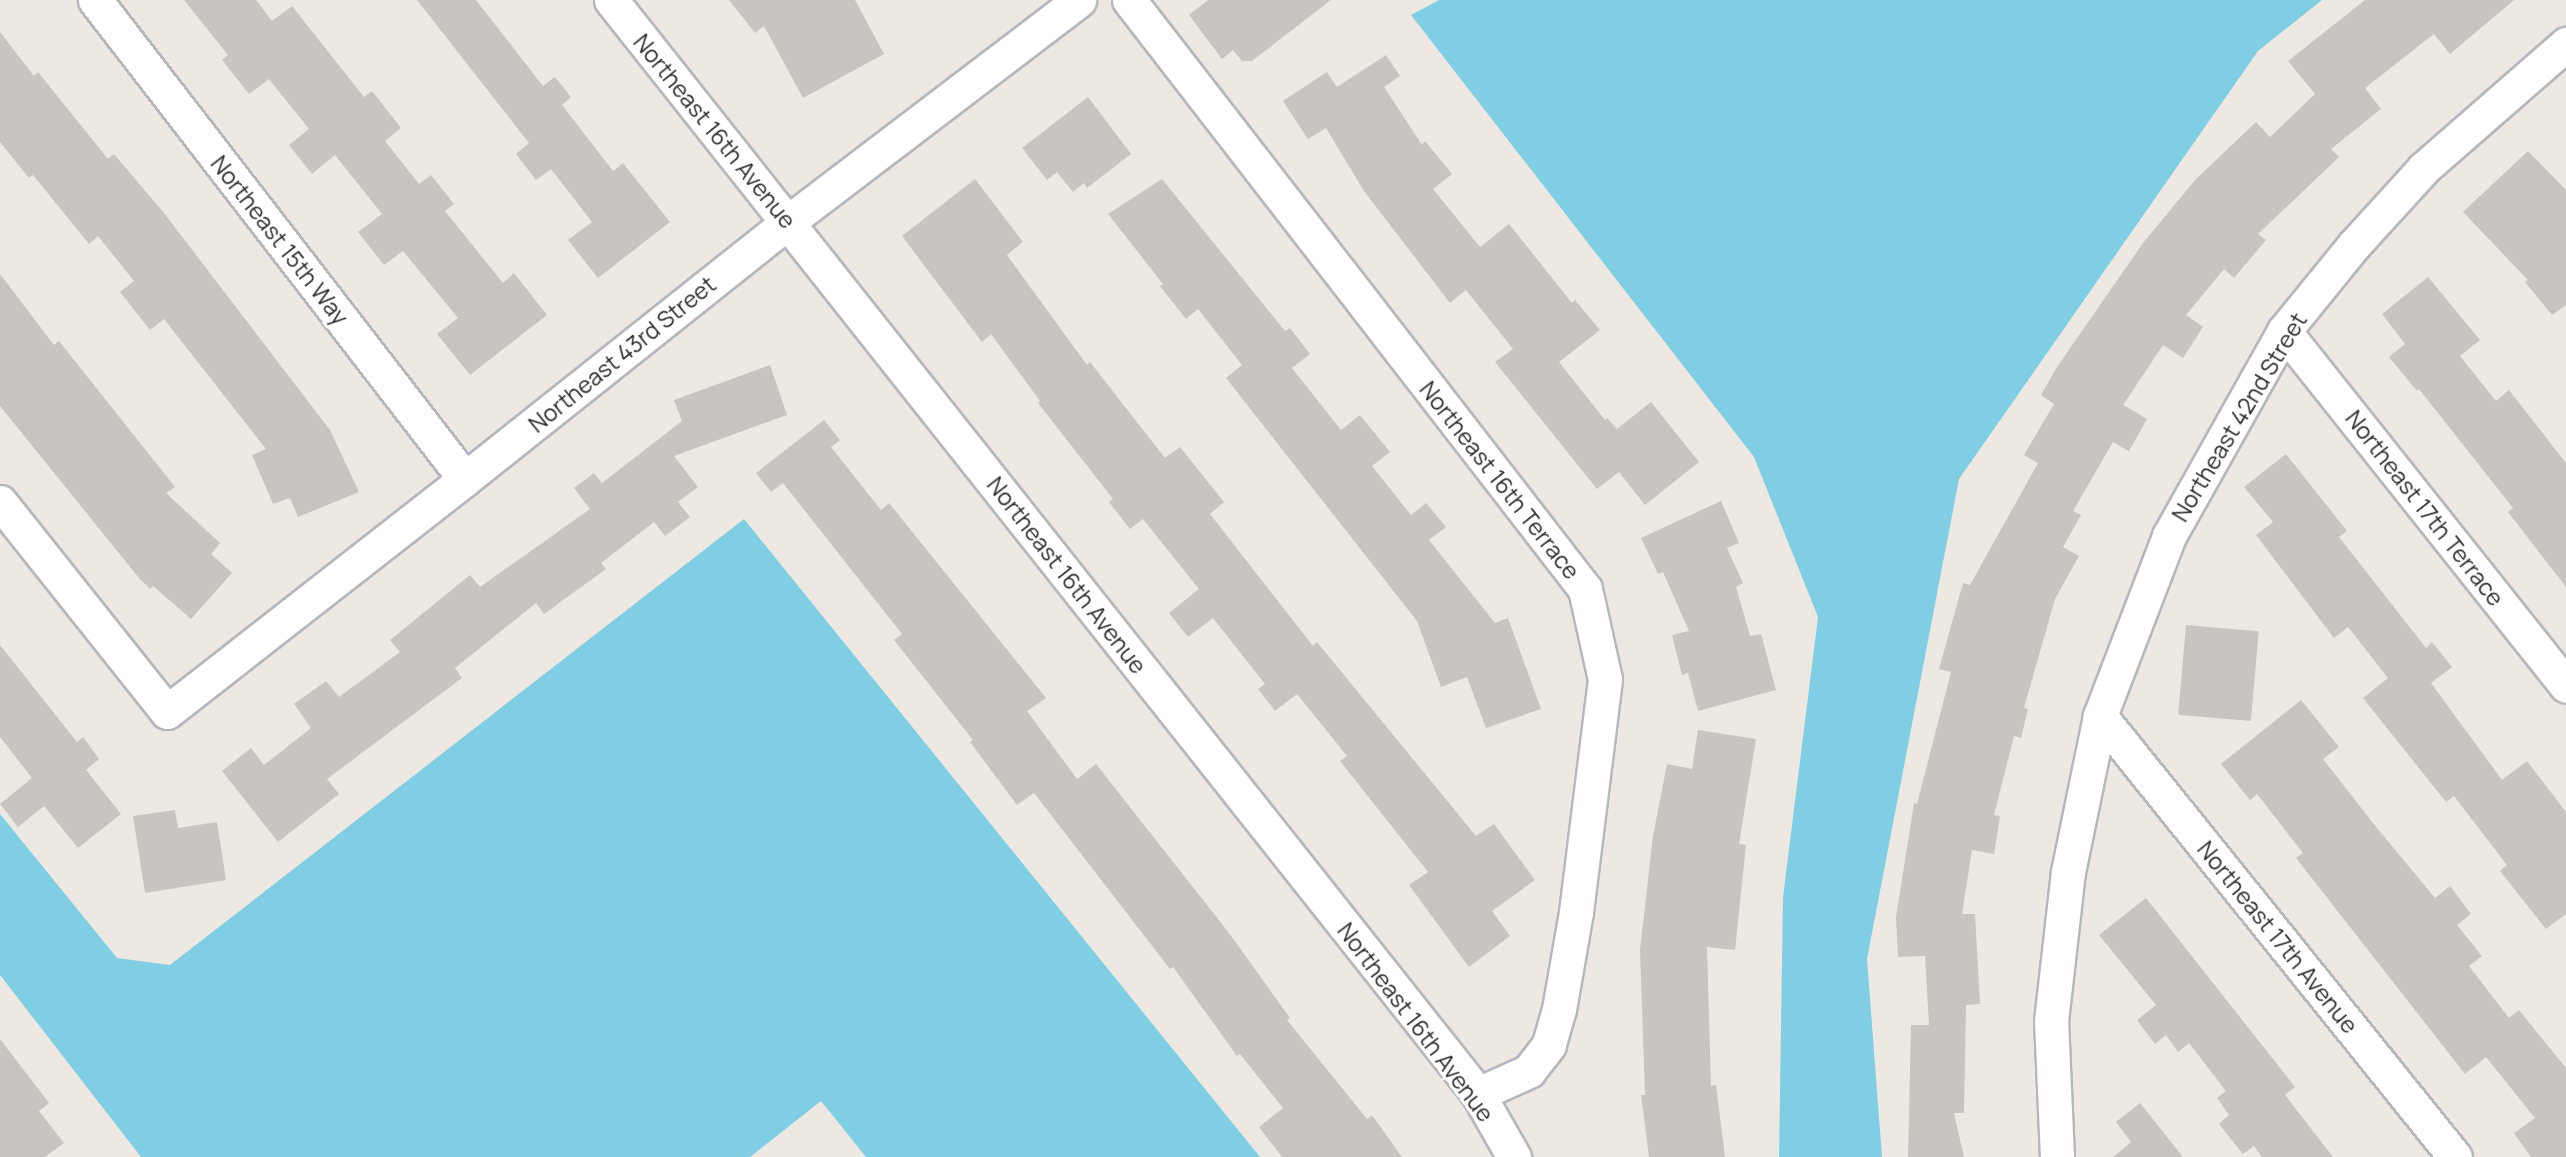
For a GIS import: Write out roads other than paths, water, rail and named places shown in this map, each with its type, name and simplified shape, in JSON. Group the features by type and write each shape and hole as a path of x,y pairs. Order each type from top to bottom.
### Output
{"street":[{"name":"Northeast 15th Way","path":"95,0 466,479"},
{"name":"Northeast 16th Avenue","path":"611,0 1478,1094 1514,1157"},
{"name":"Northeast 43rd Street","path":"0,502 167,712 466,479 788,222 1079,0"},
{"name":"Northeast 16th Terrace","path":"1129,0 1585,589 1605,679 1576,912 1559,1009 1549,1045 1529,1071 1478,1094"},
{"name":"Northeast 42nd Street","path":"2100,716 2169,536 2284,331 2354,245 2424,168 2563,52"},
{"name":"Northeast 17th Terrace","path":"2284,331 2566,685"},
{"path":"2057,1157 2051,1021 2068,872 2100,716"},
{"name":"Northeast 17th Avenue","path":"2100,716 2455,1157"}],"water":[{"path":"1439,0 2322,0 2258,51 1959,479 1867,959 1882,1157 1779,1157 1783,897 1818,617 1754,457 1411,15"},
{"path":"744,519 1260,1157 866,1157 821,1101 750,1157 141,1157 0,975 0,814 117,958 170,965"}]}
